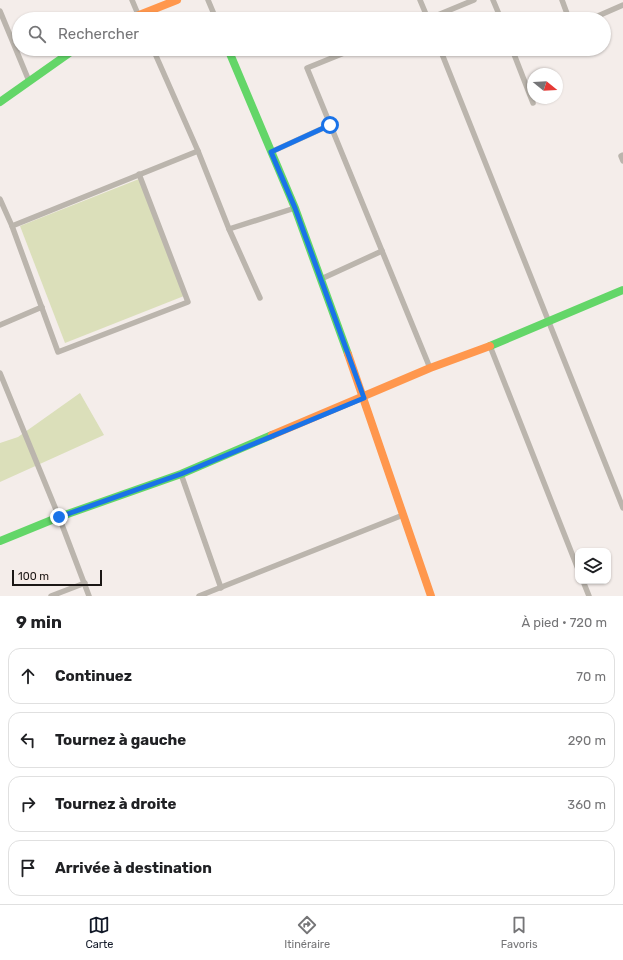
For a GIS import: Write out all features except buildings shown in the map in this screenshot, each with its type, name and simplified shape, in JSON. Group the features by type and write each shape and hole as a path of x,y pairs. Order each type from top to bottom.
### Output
{"street":[{"path":"132,0 137,12"},
{"path":"150,12 176,0"},
{"path":"208,0 213,12"},
{"path":"420,0 425,12"},
{"path":"445,12 474,0"},
{"path":"493,0 498,12"},
{"path":"562,0 566,12"},
{"path":"607,12 623,5"},
{"path":"0,11 12,40"},
{"path":"19,56 29,81"},
{"path":"0,102 65,56"},
{"path":"156,56 198,150 229,229 260,298"},
{"path":"231,56 295,208 364,398 431,596"},
{"path":"337,56 307,68 430,368"},
{"path":"443,56 623,508"},
{"path":"515,56 527,87"},
{"path":"271,152 330,125"},
{"path":"12,226 198,150"},
{"path":"623,155 621,156 623,161"},
{"path":"0,199 12,226 58,352 188,302 139,174"},
{"path":"229,229 295,208"},
{"path":"321,279 382,251"},
{"path":"0,541 59,517 181,474 364,398 430,368 490,346 623,290"},
{"path":"0,325 42,307"},
{"path":"490,346 575,561"},
{"path":"0,373 59,517 89,596"},
{"path":"181,474 221,588"},
{"path":"199,596 403,515"},
{"path":"51,596 85,583"},
{"path":"584,584 588,596"}],"green space":[{"path":"139,179 184,296 65,343 20,226"},
{"path":"80,393 104,435 0,482 0,443 18,437"}],"traffic: fast":[{"path":"0,102 65,56"},
{"path":"231,56 295,208 348,354"},
{"path":"490,346 623,290"},
{"path":"0,541 59,517 181,474 272,435"}],"traffic: slow":[{"path":"147,12 177,0"},
{"path":"272,435 430,368 490,346"},
{"path":"348,354 431,596"}],"route":[{"path":"59,517 181,474 364,398 295,208 271,152 330,125"}]}
